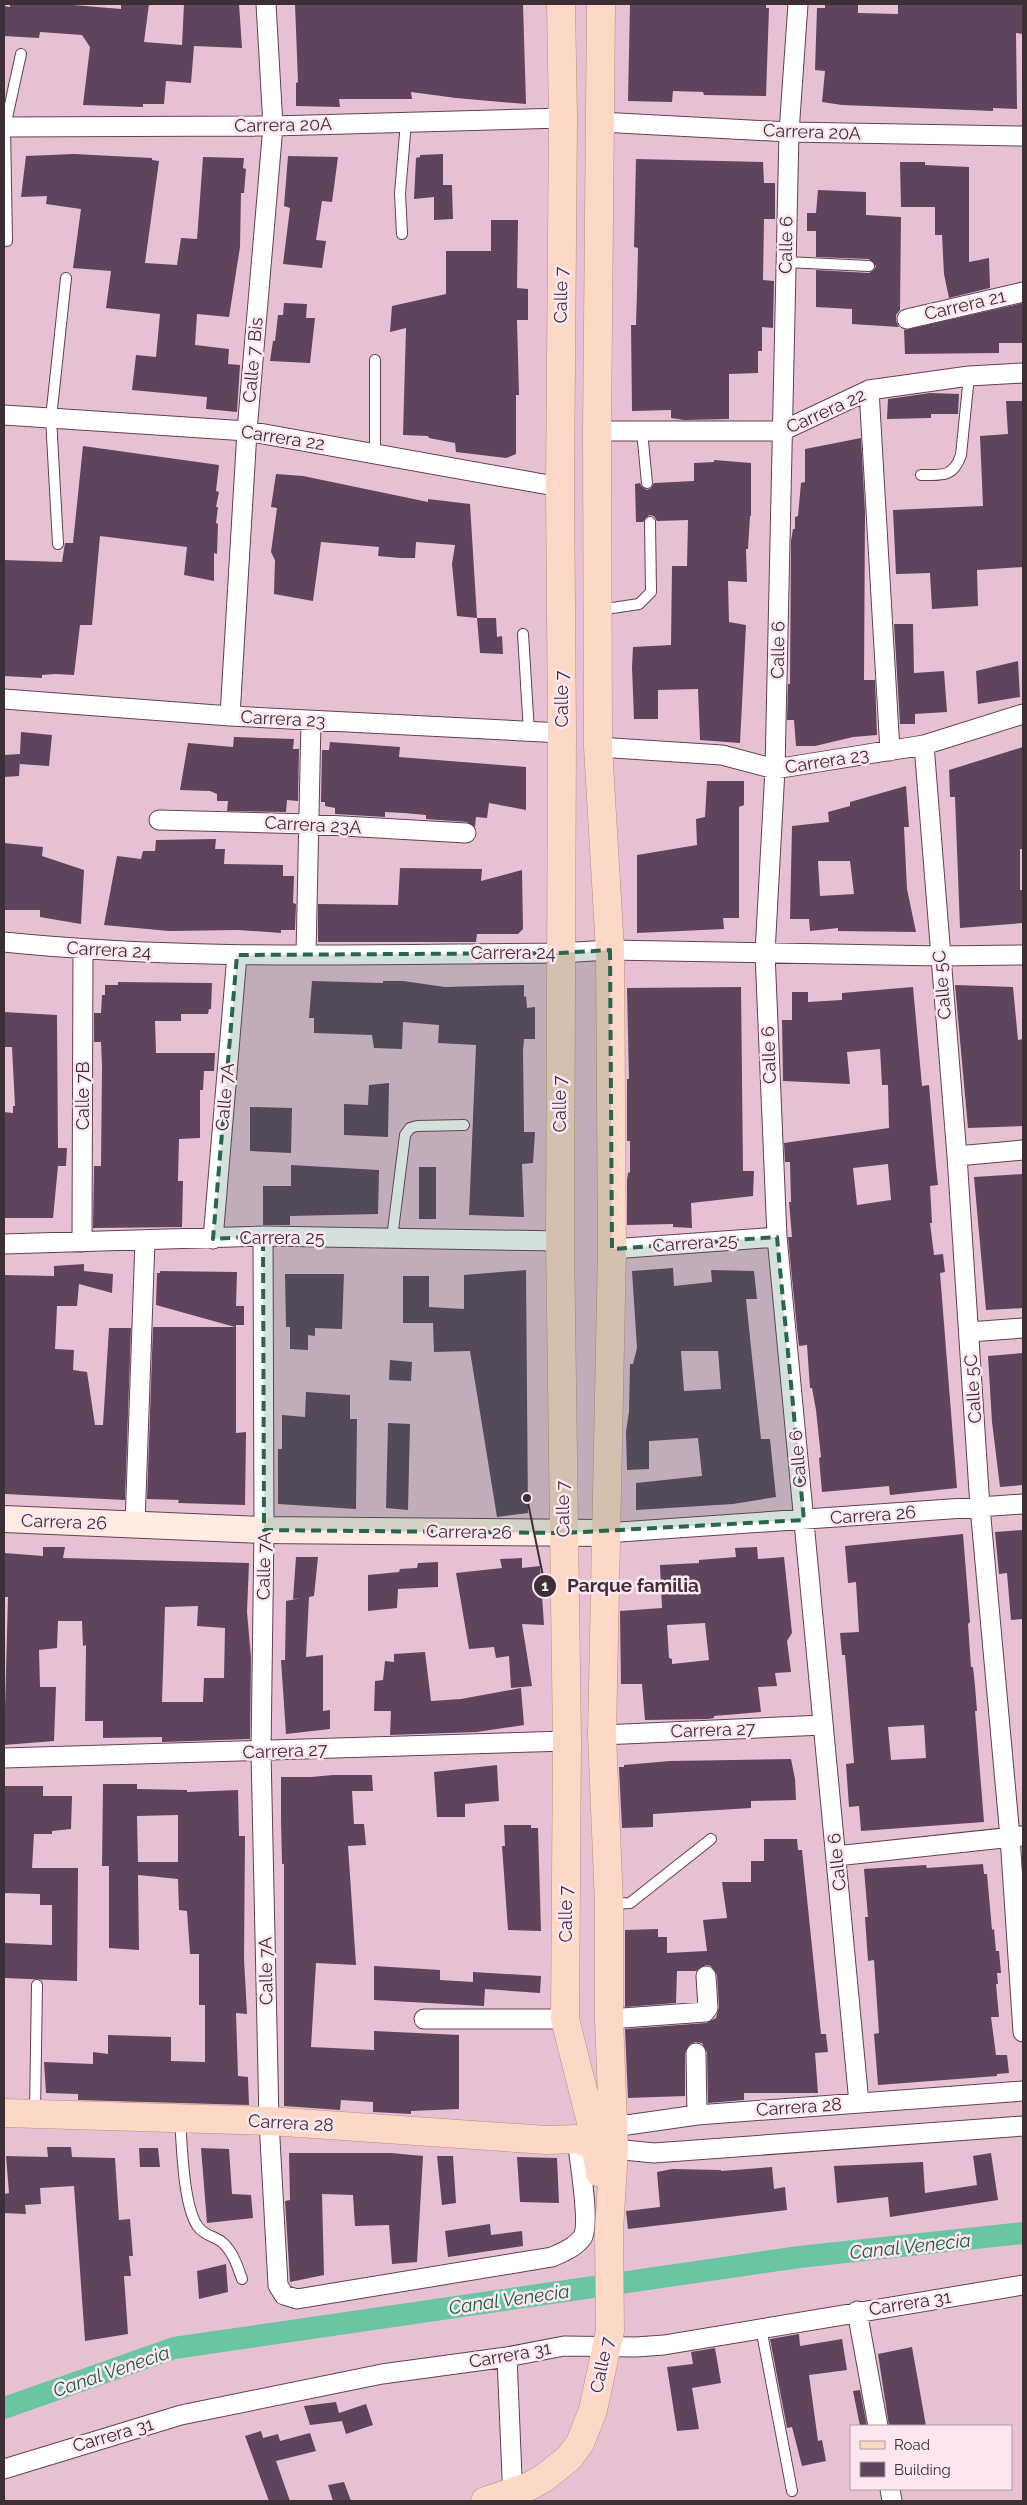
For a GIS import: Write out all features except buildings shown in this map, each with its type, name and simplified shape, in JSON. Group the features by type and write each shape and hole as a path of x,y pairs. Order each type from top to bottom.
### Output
{"main road":[{"name":"Calle 7","path":"485,2501 512,2497 556,2470 580,2443 593,2410 608,2339 602,2238 610,2200 599,2138 565,2019 567,1742 560,1241 559,954 562,733 560,487 563,118 561,4"},
{"name":"Calle 7","path":"599,2138 609,2018 609,1904 602,1735 612,1249 610,950 598,748 597,431 601,4"},
{"name":"Carrera 28","path":"4,2113 269,2122 546,2140 599,2138"}],"street":[{"name":"Calle 7 Bis","path":"230,716 247,431 273,126 266,4"},
{"name":"Calle 6","path":"798,4 789,132 775,769 765,953 777,1237 859,2103"},
{"name":"Carrera 20A","path":"5,127 273,126 563,118"},
{"name":"Carrera 20A","path":"600,122 789,132 1023,136"},
{"name":"Carrera 21","path":"907,319 1023,292"},
{"name":"Carrera 22","path":"597,431 782,431 869,390 969,376 1023,373"},
{"path":"869,390 890,751"},
{"name":"Carrera 22","path":"4,415 247,431 560,487"},
{"name":"Carrera 23","path":"4,699 311,721 562,733"},
{"name":"Carrera 23","path":"598,748 722,755 775,769 924,745 1023,714"},
{"path":"306,954 311,721"},
{"name":"Calle 5C","path":"924,745 969,1332 980,1507 1017,1837 1023,2032"},
{"name":"Carrera 23A","path":"159,820 308,824 466,833"},
{"name":"Carrera 24","path":"4,942 83,950 237,955 559,954 610,950 940,956 1023,955"},
{"name":"Calle 7B","path":"82,1242 83,950"},
{"name":"Calle 7A","path":"214,1239 237,955"},
{"path":"956,1156 1023,1150"},
{"name":"Carrera 25","path":"4,1244 263,1236 560,1241"},
{"name":"Calle 7A","path":"263,1236 264,1530 261,1752 269,2122 278,2285 284,2295 297,2299 552,2257 602,2238"},
{"name":"Carrera 25","path":"612,1249 777,1237"},
{"path":"135,1525 145,1240"},
{"path":"969,1332 1023,1328"},
{"name":"Carrera 26","path":"4,1519 264,1530 563,1534 605,1533 1023,1504"},
{"name":"Carrera 27","path":"602,1735 823,1725"},
{"name":"Carrera 27","path":"4,1758 567,1742"},
{"path":"836,1856 1017,1837"},
{"path":"609,2018 706,2012 708,2008 706,1976"},
{"path":"424,2019 565,2019"},
{"path":"696,2053 697,2115"},
{"name":"Carrera 28","path":"599,2138 697,2115 1023,2091"},
{"name":"Carrera 28","path":"599,2138 654,2153 1023,2126"},
{"path":"599,2138 602,2238"},
{"name":"Carrera 31","path":"4,2469 93,2440 200,2411 382,2374 507,2357 608,2339 664,2345 857,2311 1023,2285"},
{"path":"857,2311 878,2425"},
{"path":"507,2357 512,2497"}],"lane":[{"path":"7,241 5,127 21,54"},
{"path":"402,234 400,193 406,122"},
{"path":"786,262 869,266"},
{"path":"58,544 51,418 66,278"},
{"path":"375,360 376,454"},
{"path":"921,476 944,476 957,468 961,455 969,376"},
{"path":"642,431 647,483"},
{"path":"598,610 639,604 651,592 650,522"},
{"path":"523,634 529,732"},
{"path":"392,1238 405,1135 410,1128 417,1126 464,1125"},
{"path":"609,1904 630,1903 711,1838"},
{"path":"36,2113 37,1985"},
{"path":"180,2118 183,2162 190,2211 199,2228 222,2242 233,2255 242,2279"},
{"path":"761,2328 792,2491"}],"highlighted area":[{"path":"610,950 612,1249 777,1237 804,1520 563,1533 264,1530 263,1236 213,1239 237,955 559,953"}],"waterway":[{"name":"Canal Venecia","path":"4,2408 174,2348 799,2257 1023,2233"}],"place":[{"name":"Parque familia","path":"527,1498"}]}
